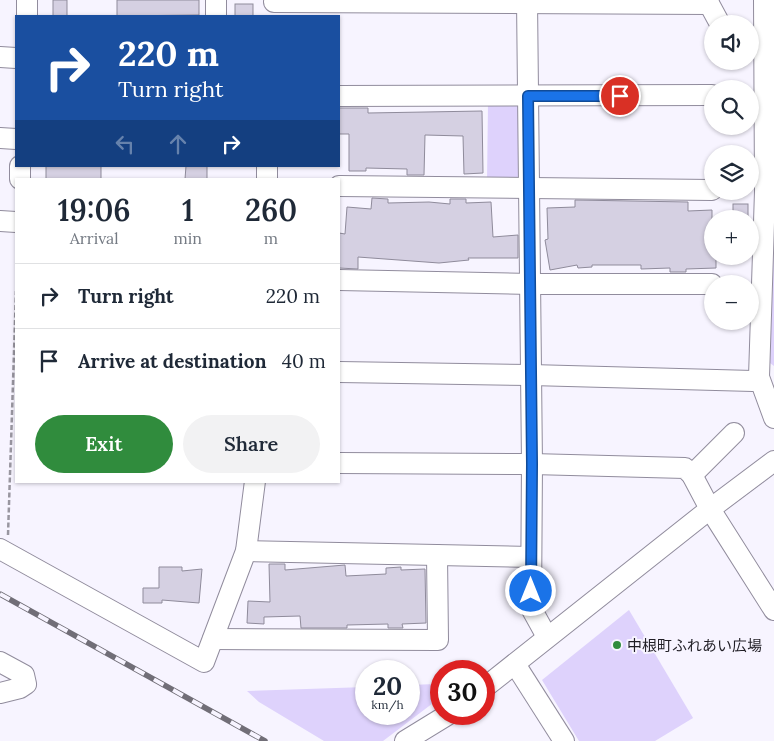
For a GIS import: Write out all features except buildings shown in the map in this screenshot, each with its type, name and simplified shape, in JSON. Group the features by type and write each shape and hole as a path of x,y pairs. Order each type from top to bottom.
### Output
{"street":[{"path":"26,15 27,0"},
{"path":"216,0 216,15"},
{"path":"527,2 531,284 531,608 547,637"},
{"path":"274,6 527,2 708,2 715,15"},
{"path":"759,80 763,20"},
{"path":"0,57 15,58"},
{"path":"340,96 704,95"},
{"path":"0,138 15,139"},
{"path":"340,186 704,190"},
{"path":"756,275 757,200"},
{"path":"0,221 15,222"},
{"path":"340,280 531,284 704,284"},
{"path":"758,330 760,377 774,418"},
{"path":"340,372 753,381 760,377"},
{"path":"692,475 734,433"},
{"path":"495,679 710,509 774,461"},
{"path":"340,463 532,464 685,468 692,475 710,509 774,610"},
{"path":"4,551 204,662 246,551 255,483"},
{"path":"246,551 531,557"},
{"path":"213,638 438,640 437,555"},
{"path":"0,662 24,675 26,684 20,688 0,693"},
{"path":"515,664 564,741"},
{"path":"405,741 431,725"}],"path":[{"path":"4,551 15,313"}],"shaded area":[{"path":"519,103 523,178 487,182 488,104"},
{"path":"774,239 774,366 770,363"},
{"name":"中根町ふれあい広場","path":"629,610 693,718 655,741 579,741 542,680"},
{"path":"430,684 430,705 420,713 420,685"},
{"path":"355,687 355,725 404,725 383,741 324,741 259,702 247,691"}],"railway":[{"path":"0,594 265,741"}],"place":[{"name":"中根町ふれあい広場","path":"617,645"}],"route":[{"path":"531,591 531,284 528,96 620,96"}]}
